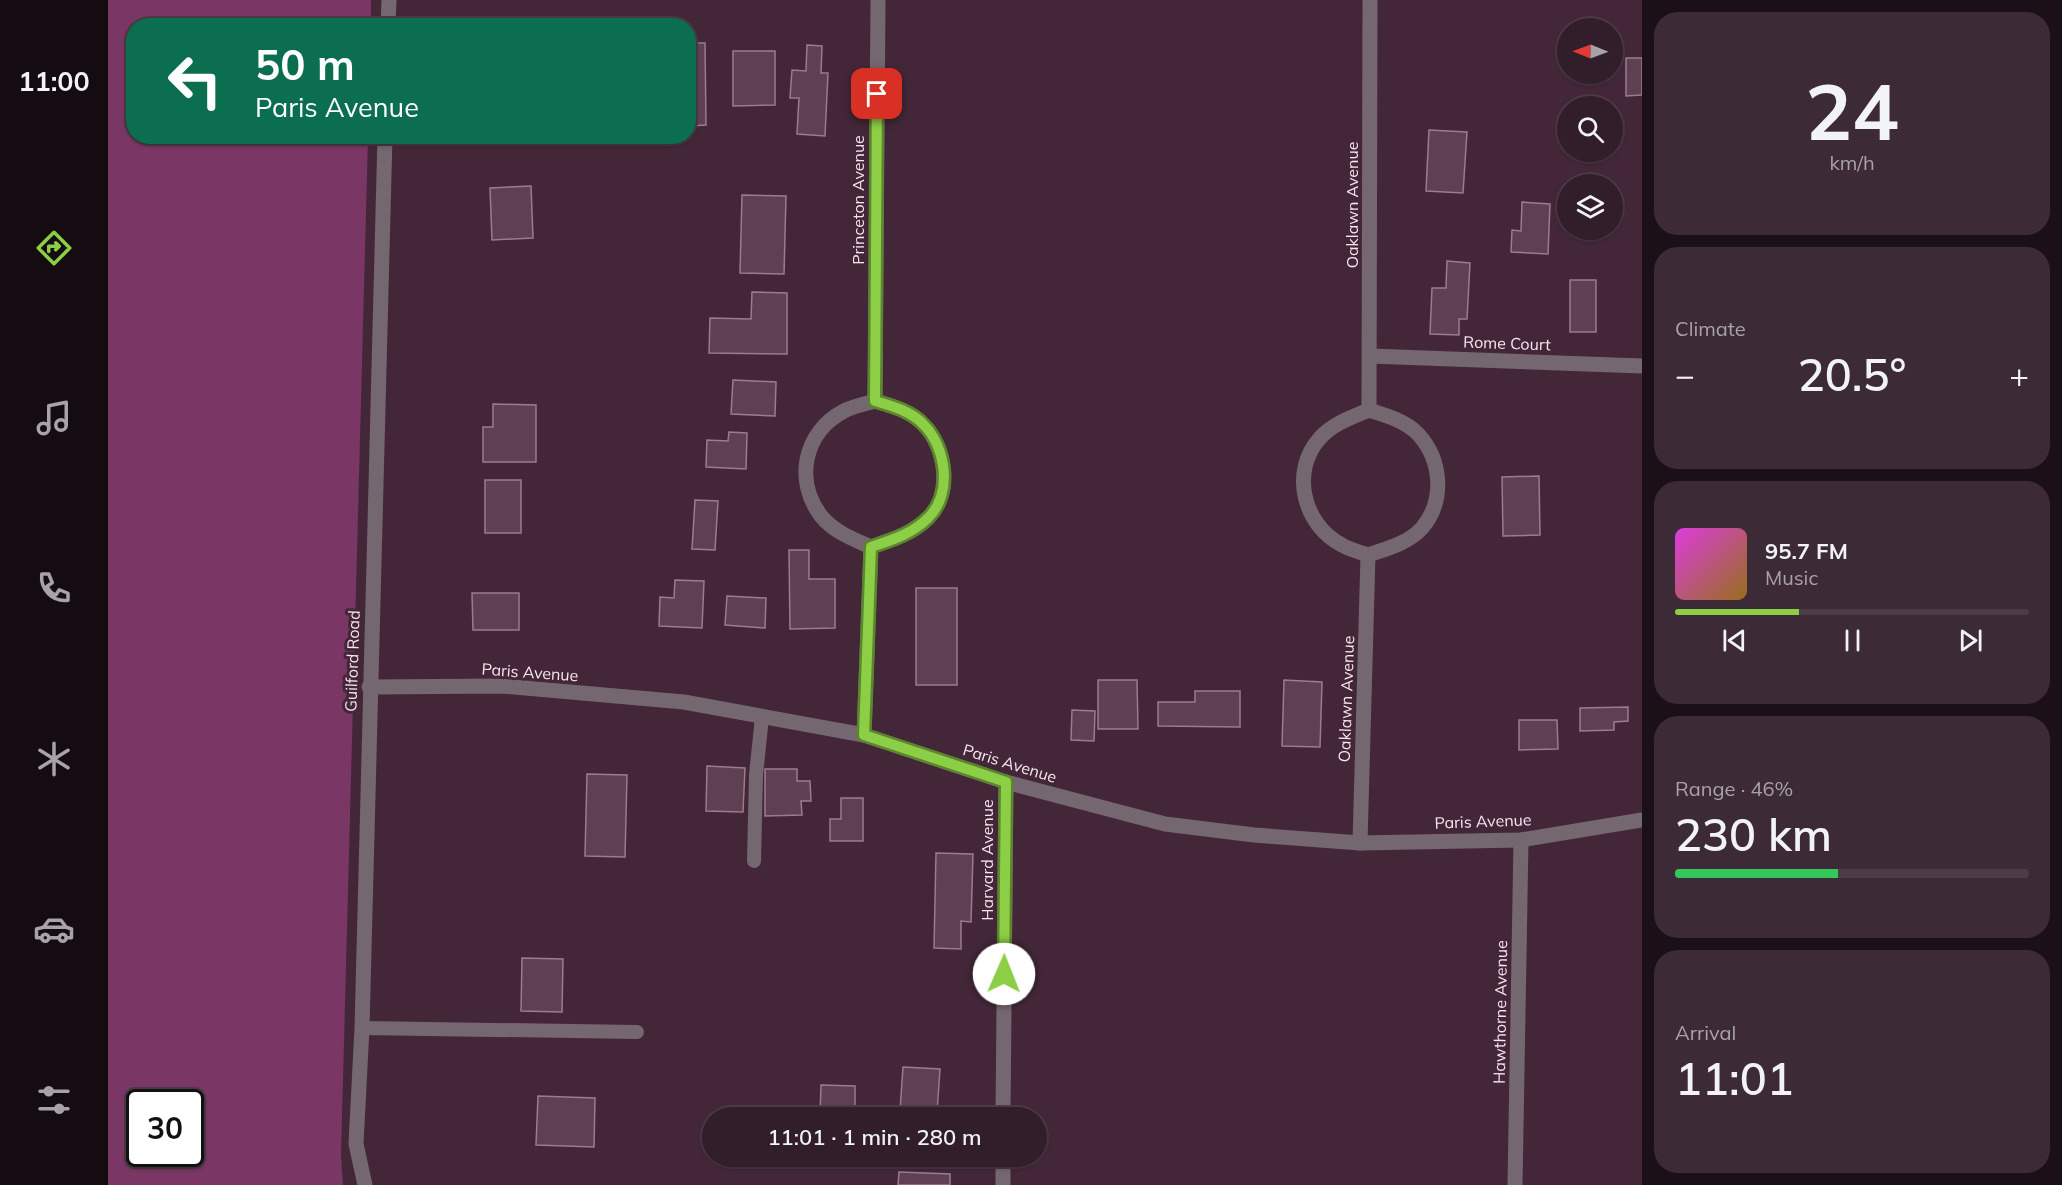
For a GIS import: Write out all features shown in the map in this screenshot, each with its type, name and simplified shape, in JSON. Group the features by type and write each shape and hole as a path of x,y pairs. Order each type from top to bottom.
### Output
{"street":[{"path":"388,18 389,0"},
{"name":"Princeton Avenue","path":"875,401 878,0"},
{"name":"Oaklawn Avenue","path":"1368,410 1370,0"},
{"name":"Guilford Road","path":"365,1185 356,1144 362,1028 385,144"},
{"name":"Rome Court","path":"1370,356 1642,366"},
{"path":"875,401 900,408 924,424 939,446 945,475 939,499 930,516 909,533 871,547 842,535 822,517 809,494 804,470 809,447 824,426 844,411 875,401"},
{"path":"1368,410 1393,418 1417,433 1433,456 1438,482 1434,507 1421,529 1396,546 1368,555 1341,545 1322,530 1308,511 1301,482 1308,458 1320,438 1339,423 1368,410"},
{"path":"864,735 871,547"},
{"name":"Oaklawn Avenue","path":"1360,843 1368,555"},
{"name":"Paris Avenue","path":"369,687 502,686 684,702 864,735 1006,782 1165,824 1254,835 1360,843 1521,840 1642,820"},
{"name":"Harvard Avenue","path":"1003,1107 1006,782"},
{"name":"Hawthorne Avenue","path":"1515,1185 1521,840"},
{"path":"1003,1167 1003,1185"}],"lane":[{"path":"754,861 756,775 762,717"},
{"path":"362,1028 637,1032"}],"shaded area":[{"path":"108,0 371,0 371,18 126,18 126,144 368,144 341,1155 343,1185 108,1185"}],"building":[{"path":"696,43 705,43 706,125 696,126"},
{"path":"807,45 822,46 821,73 828,73 825,136 797,134 799,98 790,98 792,70 806,71"},
{"path":"733,51 775,51 775,105 733,106"},
{"path":"1626,58 1642,58 1642,95 1626,96"},
{"path":"1429,130 1467,132 1463,193 1426,191"},
{"path":"531,186 533,238 492,240 490,188"},
{"path":"742,195 786,196 784,274 740,273"},
{"path":"1522,202 1550,204 1548,254 1511,252 1512,230 1521,231"},
{"path":"1447,261 1470,263 1467,319 1459,319 1459,335 1430,334 1432,288 1446,288"},
{"path":"1570,280 1596,280 1596,332 1570,332"},
{"path":"752,292 787,293 787,354 709,353 710,318 751,319"},
{"path":"733,380 776,382 775,416 731,414"},
{"path":"493,404 536,405 536,462 483,462 483,427 493,427"},
{"path":"729,432 747,433 746,469 706,467 707,440 728,441"},
{"path":"1539,476 1540,535 1503,536 1502,477"},
{"path":"485,480 521,480 521,533 485,533"},
{"path":"695,500 718,501 715,550 692,549"},
{"path":"789,550 809,550 809,579 835,579 835,628 790,629"},
{"path":"675,580 704,581 702,628 659,626 660,597 674,598"},
{"path":"916,588 957,588 957,685 916,685"},
{"path":"472,593 519,593 519,630 473,630"},
{"path":"727,596 766,598 765,628 725,625"},
{"path":"1098,680 1137,680 1138,729 1098,729"},
{"path":"1284,680 1322,682 1320,747 1282,746"},
{"path":"1195,691 1240,691 1240,727 1158,726 1158,702 1195,702"},
{"path":"1628,707 1628,721 1614,722 1614,730 1580,731 1580,708"},
{"path":"1072,710 1095,711 1094,741 1071,740"},
{"path":"1519,720 1557,720 1558,749 1519,750"},
{"path":"707,766 745,768 743,812 706,811"},
{"path":"765,769 797,769 797,781 810,781 811,801 801,801 802,815 765,816"},
{"path":"587,774 627,775 625,857 585,856"},
{"path":"841,798 863,798 863,841 830,841 830,819 841,819"},
{"path":"936,853 973,854 971,922 961,921 961,949 934,948"},
{"path":"522,958 563,959 562,1012 521,1011"},
{"path":"903,1067 940,1069 937,1107 900,1107"},
{"path":"821,1085 855,1086 855,1107 820,1107"},
{"path":"538,1096 595,1098 594,1147 536,1145"},
{"path":"899,1172 950,1174 950,1185 898,1185"}],"route":[{"path":"877,94 875,401 900,408 924,424 939,446 945,475 939,499 930,516 909,533 871,547 864,735 1006,782 1004,974"}]}
